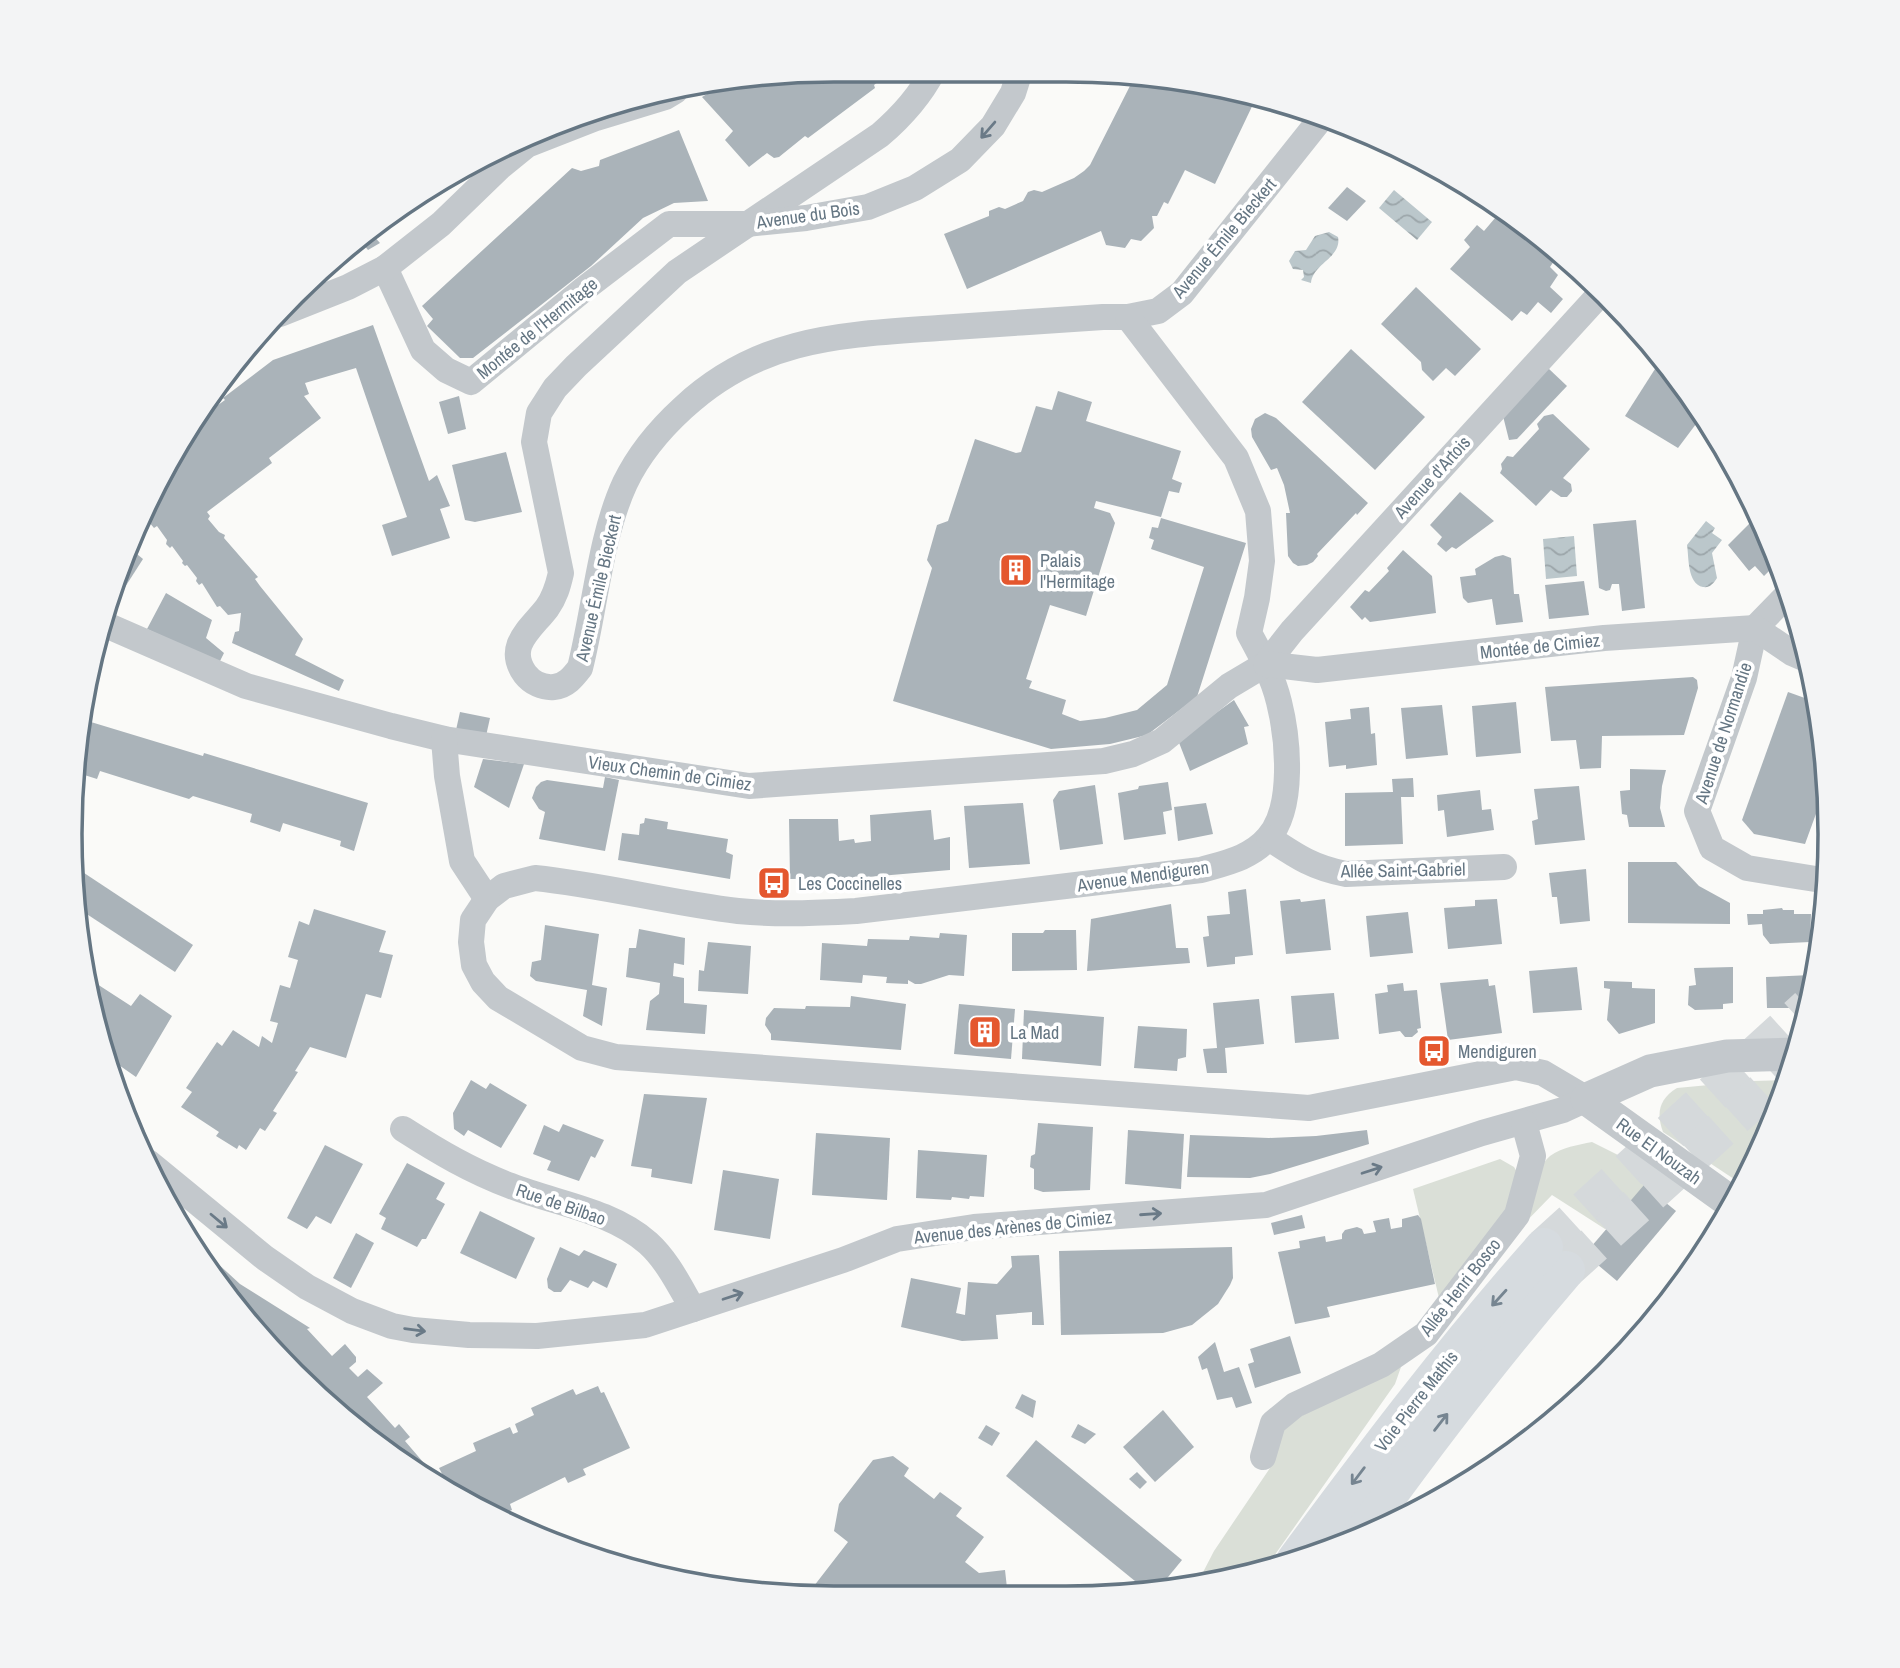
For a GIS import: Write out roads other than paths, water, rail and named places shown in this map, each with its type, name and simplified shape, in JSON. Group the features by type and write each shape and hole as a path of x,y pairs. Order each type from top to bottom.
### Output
{"highway":[{"name":"Voie Pierre Mathis","path":"1306,1547 1410,1406 1490,1308 1555,1259 1513,1331 1368,1522"}],"street":[{"name":"Avenue Émile Bieckert","path":"926,82 897,121 863,149 746,224 667,282 555,388 539,413 534,442 561,573 557,591 519,643 517,658 528,678 539,685 559,687 570,680 580,668 613,516 626,482 664,425 703,389 750,360 807,342 864,334 1128,317 1158,311 1182,293 1316,125"},
{"name":"Avenue du Bois","path":"746,224 806,218 868,207 915,188 960,160 993,126 1016,82"},
{"path":"297,307 348,287 385,268 441,224 518,152"},
{"name":"Montée de l'Hermitage","path":"385,268 423,350 446,370 471,382 584,289 669,224 746,224"},
{"name":"Avenue d'Artois","path":"1266,664 1292,631 1595,299"},
{"name":"Avenue Mendiguren","path":"487,899 504,886 535,878 737,911 778,914 856,911 1201,870 1241,859 1269,838 1281,814 1288,782 1287,752 1279,702 1266,664 1249,633 1262,561 1258,511 1236,458 1128,317"},
{"path":"1781,601 1755,628 1796,655"},
{"name":"Vieux Chemin de Cimiez","path":"111,627 246,686 444,739 749,786 1104,761 1133,754 1162,741 1229,686 1266,664"},
{"name":"Montée de Cimiez","path":"1266,664 1317,670 1604,638 1755,628"},
{"name":"Avenue de Normandie","path":"1755,628 1744,678 1698,811 1712,848 1747,868 1816,879"},
{"path":"444,739 447,776 462,861 487,899 473,920 471,942 474,965 498,998 582,1048 616,1057 1309,1108 1516,1067 1543,1073 1587,1099"},
{"name":"Allée Saint-Gabriel","path":"1269,838 1322,870 1346,874 1504,867"},
{"name":"Avenue des Arènes de Cimiez","path":"165,1176 276,1265 307,1287 352,1311 392,1326 469,1335 537,1336 645,1325 897,1239 974,1227 1266,1205 1482,1133 1563,1110 1650,1071 1727,1056 1784,1054"},
{"name":"Rue El Nouzah","path":"1587,1099 1724,1197"},
{"name":"Allée Henri Bosco","path":"1263,1457 1273,1423 1295,1405 1381,1365 1426,1334 1517,1215 1533,1156 1524,1123"},
{"name":"Rue de Bilbao","path":"403,1129 459,1165 512,1187 604,1216 648,1243 672,1271 694,1309"}],"water":[{"path":"1394,190 1432,222 1417,240 1379,208"},
{"path":"1329,232 1338,237 1336,250 1317,270 1311,283 1301,280 1304,277 1303,270 1293,269 1289,261 1295,251 1306,250 1315,236"},
{"path":"1706,521 1715,528 1712,533 1722,540 1712,553 1717,578 1711,585 1703,587 1691,576 1687,545"},
{"path":"1574,536 1577,576 1546,579 1543,539"}],"tunnel":[{"path":"1544,1247 1794,1020"},
{"path":"1566,1270 1777,1079"}],"place":[{"name":"Palais l'Hermitage","path":"1016,570"},
{"name":"Les Coccinelles","path":"774,883"},
{"name":"La Mad","path":"985,1032"},
{"name":"Mendiguren","path":"1434,1051"}]}
